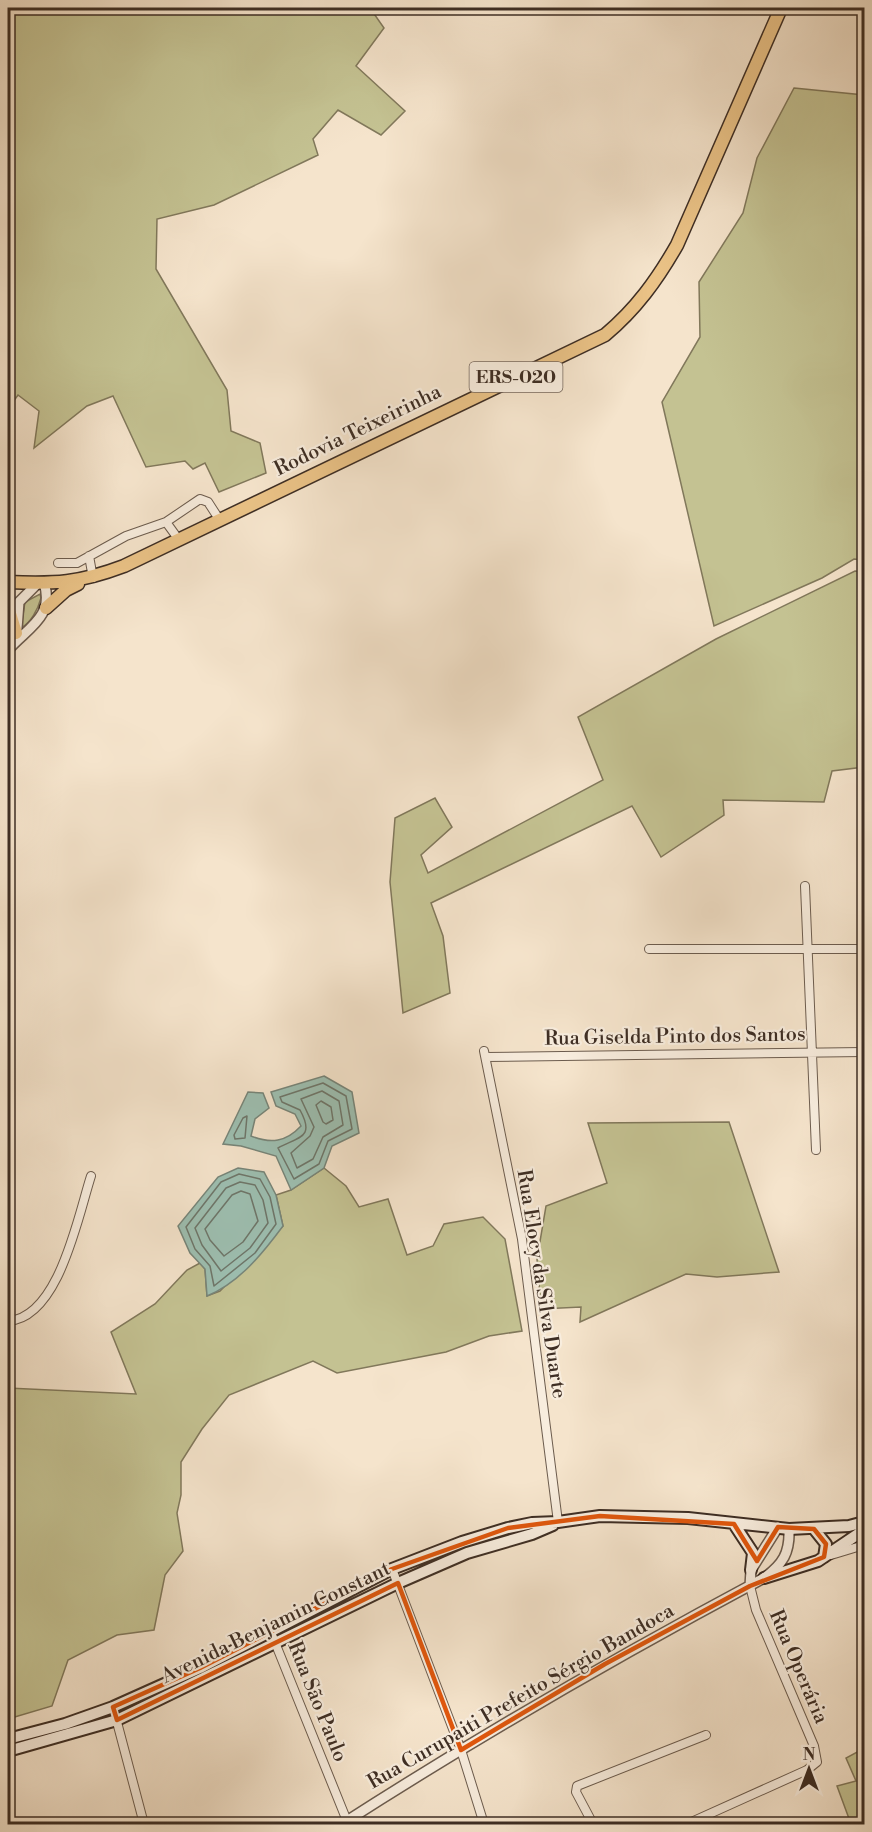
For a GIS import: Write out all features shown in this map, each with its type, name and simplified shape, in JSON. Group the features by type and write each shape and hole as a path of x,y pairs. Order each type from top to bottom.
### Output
{"main road":[{"name":"Rodovia Teixeirinha","path":"8,582 41,583 90,579 179,540 605,335 630,314 656,281 677,245 781,8"},
{"path":"46,608 66,590 90,579"},
{"path":"8,608 13,642"},
{"name":"Avenida Benjamin Constant","path":"8,1738 65,1724 113,1707 200,1668 392,1569 462,1542 508,1528 532,1522 558,1522 600,1515 644,1515 814,1529 849,1526 864,1522"},
{"name":"Avenida Benjamin Constant","path":"8,1751 117,1720 398,1583 467,1553 532,1534 558,1522"},
{"path":"734,1524 753,1553 751,1570"},
{"path":"814,1529 826,1544 824,1557"},
{"path":"764,1578 792,1571 824,1557 864,1530"}],"street":[{"path":"58,563 77,563 126,536 166,522 200,499 208,502 219,519"},
{"path":"166,522 179,540"},
{"path":"89,556 90,579"},
{"path":"41,583 48,594 46,608 13,642 19,602 41,583"},
{"path":"805,886 816,1150"},
{"path":"649,949 864,949"},
{"name":"Rua Giselda Pinto dos Santos","path":"485,1054 864,1052"},
{"name":"Rua Elocy da Silva Duarte","path":"485,1054 522,1239 558,1522"},
{"path":"8,1321 22,1319 32,1312 52,1286 68,1251 91,1176"},
{"path":"750,1586 751,1570 783,1528"},
{"name":"Rua Curupaiti Prefeito Sérgio Bandoca","path":"344,1823 605,1664 764,1578 780,1567 788,1549 783,1528"},
{"path":"824,1557 864,1545"},
{"path":"392,1569 461,1750 484,1824"},
{"name":"Rua Operária","path":"687,1824 807,1770 818,1762 814,1746 756,1610 750,1586"},
{"name":"Rua São Paulo","path":"270,1630 344,1823"},
{"path":"113,1707 144,1824"},
{"path":"593,1824 576,1792 577,1786 706,1735"}],"highlighted area":[{"path":"600,1516 734,1524 757,1561 778,1527 814,1529 826,1544 824,1557 750,1586 605,1664 461,1750 398,1583 117,1720 113,1707 200,1668 392,1569 508,1528"}],"shaded area":[{"path":"8,8 370,8 384,28 356,66 405,111 381,135 338,110 313,139 318,155 214,205 157,219 156,269 227,390 231,431 260,443 266,473 219,492 205,463 193,469 185,461 146,467 113,396 87,406 34,448 39,411 18,395 8,409"},
{"path":"794,88 864,95 864,560 854,559 822,578 714,626 662,402 700,337 699,282 743,213 757,158"},
{"path":"855,571 864,572 864,767 832,771 824,802 723,800 724,815 661,857 632,806 431,903 443,936 450,993 403,1013 390,882 395,818 435,798 452,827 421,855 428,873 603,780 578,717 716,639"},
{"path":"40,594 41,598 34,615 21,628 25,602"},
{"path":"729,1122 779,1272 717,1277 686,1274 580,1322 581,1307 541,1309 537,1259 546,1206 607,1183 588,1123"},
{"path":"324,1168 346,1186 359,1207 388,1199 407,1255 433,1246 444,1224 483,1217 505,1239 522,1331 489,1336 446,1352 337,1373 313,1361 229,1395 202,1429 181,1462 181,1495 177,1513 183,1551 165,1575 154,1630 117,1635 68,1660 52,1706 8,1719 8,1388 136,1394 111,1332 155,1304 187,1270 200,1263 205,1269 207,1296 220,1291 283,1226 276,1195 291,1190"},
{"path":"859,1751 864,1753 864,1824 851,1824 837,1786 856,1781 846,1758"}],"water":[{"path":"324,1076 352,1092 359,1133 332,1146 324,1168 291,1190 276,1156 241,1146 223,1144 248,1092 263,1093 269,1108 255,1119 251,1136 272,1141 290,1135 301,1126 295,1114 276,1106 271,1092"},
{"path":"238,1168 264,1172 276,1195 283,1226 259,1257 240,1275 207,1296 205,1269 190,1253 178,1226 218,1177"}]}
